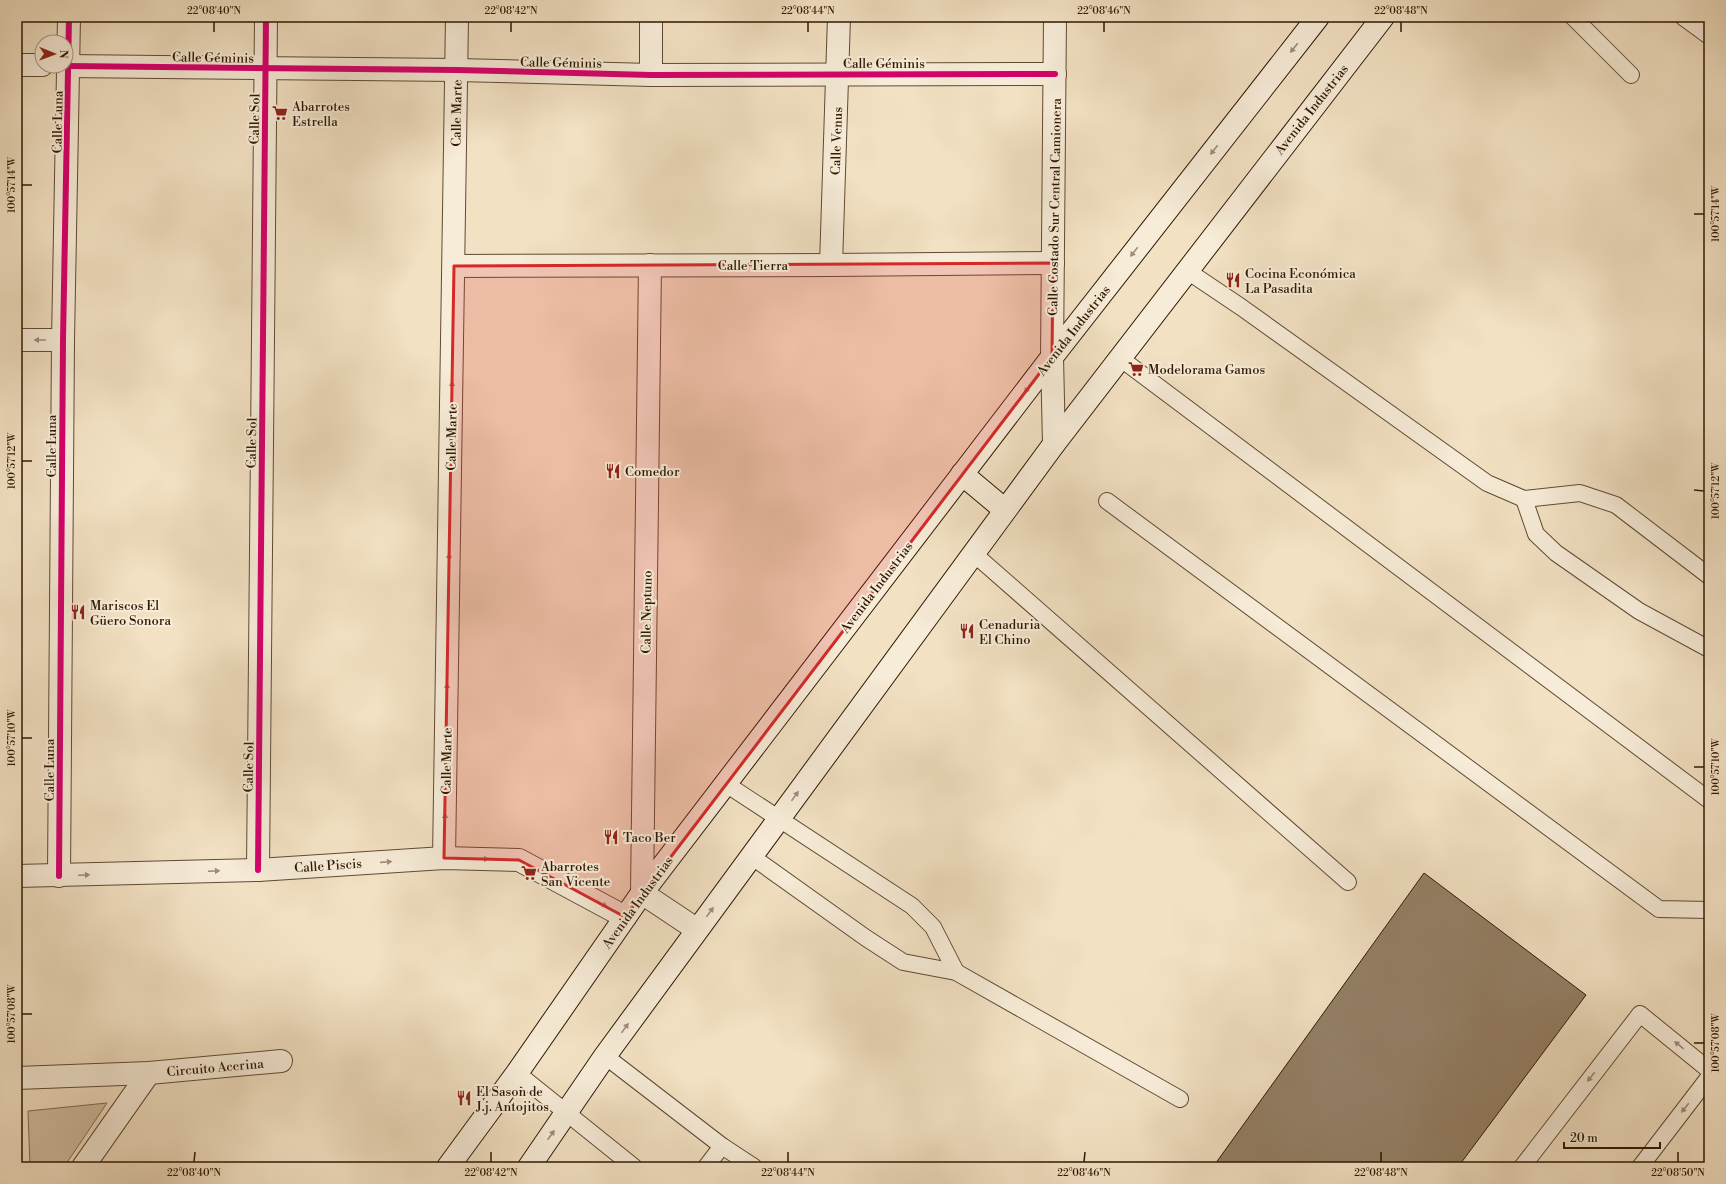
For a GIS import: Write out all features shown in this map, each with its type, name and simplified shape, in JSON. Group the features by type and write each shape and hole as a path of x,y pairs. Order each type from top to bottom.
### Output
{"street":[{"name":"Calle Luna","path":"69,17 69,34"},
{"name":"Calle Sol","path":"258,870 266,17"},
{"name":"Calle Marte","path":"444,858 457,17"},
{"path":"651,17 651,75"},
{"name":"Calle Venus","path":"831,265 839,17"},
{"name":"Calle Costado Sur Central Camionera","path":"1054,444 1052,356 1055,17"},
{"name":"Avenida Industrias","path":"448,1167 517,1073 642,893 1052,356 1318,17"},
{"name":"Avenida Industrias","path":"529,1167 605,1056 696,929 973,553 1186,270 1383,17"},
{"path":"17,65 34,66"},
{"name":"Calle Géminis","path":"74,66 457,70 651,75 1055,74"},
{"name":"Calle Luna","path":"59,876 63,340 68,74"},
{"name":"Calle Tierra","path":"454,266 831,265 1053,262"},
{"name":"Calle Neptuno","path":"642,893 650,265"},
{"path":"17,340 63,340"},
{"path":"962,474 1005,510"},
{"name":"Calle Piscis","path":"17,876 258,870 444,858 519,860 625,917"},
{"path":"642,893 696,929"},
{"name":"Circuito Acerina","path":"17,1078 149,1073 281,1060"},
{"name":"Circuito Acerina","path":"83,1167 149,1073"}],"lane":[{"path":"1573,17 1631,75"},
{"path":"1683,17 1709,36"},
{"path":"1186,270 1241,307 1487,483 1524,499 1580,493 1616,505 1709,576"},
{"path":"1120,358 1709,800"},
{"path":"1524,499 1536,534 1556,553 1639,611 1709,649"},
{"path":"1107,501 1659,909 1709,910"},
{"path":"973,553 1348,882"},
{"path":"726,784 912,906 933,927 956,972"},
{"path":"751,856 866,938 903,962 956,972 1180,1099"},
{"path":"1522,1167 1640,1014 1709,1070"},
{"path":"605,1056 722,1146 754,1167"},
{"path":"517,1073 634,1167"},
{"path":"1640,1167 1709,1077"},
{"path":"706,1167 722,1146"}],"highlighted area":[{"path":"1053,263 1052,357 625,917 519,860 444,858 454,266"}],"shaded area":[{"path":"107,1103 64,1167 30,1167 28,1111"}],"building":[{"path":"1701,17 1709,17 1709,23"},
{"path":"1424,873 1586,995 1458,1167 1213,1167"}],"cycle path":[{"path":"59,876 63,340 69,17"},
{"path":"258,870 266,17"},
{"path":"74,66 457,70 651,75 1055,74"}],"place":[{"name":"Abarrotes Estrella","path":"280,113"},
{"name":"Cocina Económica La Pasadita","path":"1233,280"},
{"name":"Modelorama Gamos","path":"1136,369"},
{"name":"Comedor","path":"613,471"},
{"name":"Mariscos El Güero Sonora","path":"78,612"},
{"name":"Cenaduria El Chino","path":"967,631"},
{"name":"Taco Ber","path":"611,837"},
{"name":"Abarrotes San Vicente","path":"529,873"},
{"name":"El Sason de J.j. Antojitos","path":"464,1098"}]}
